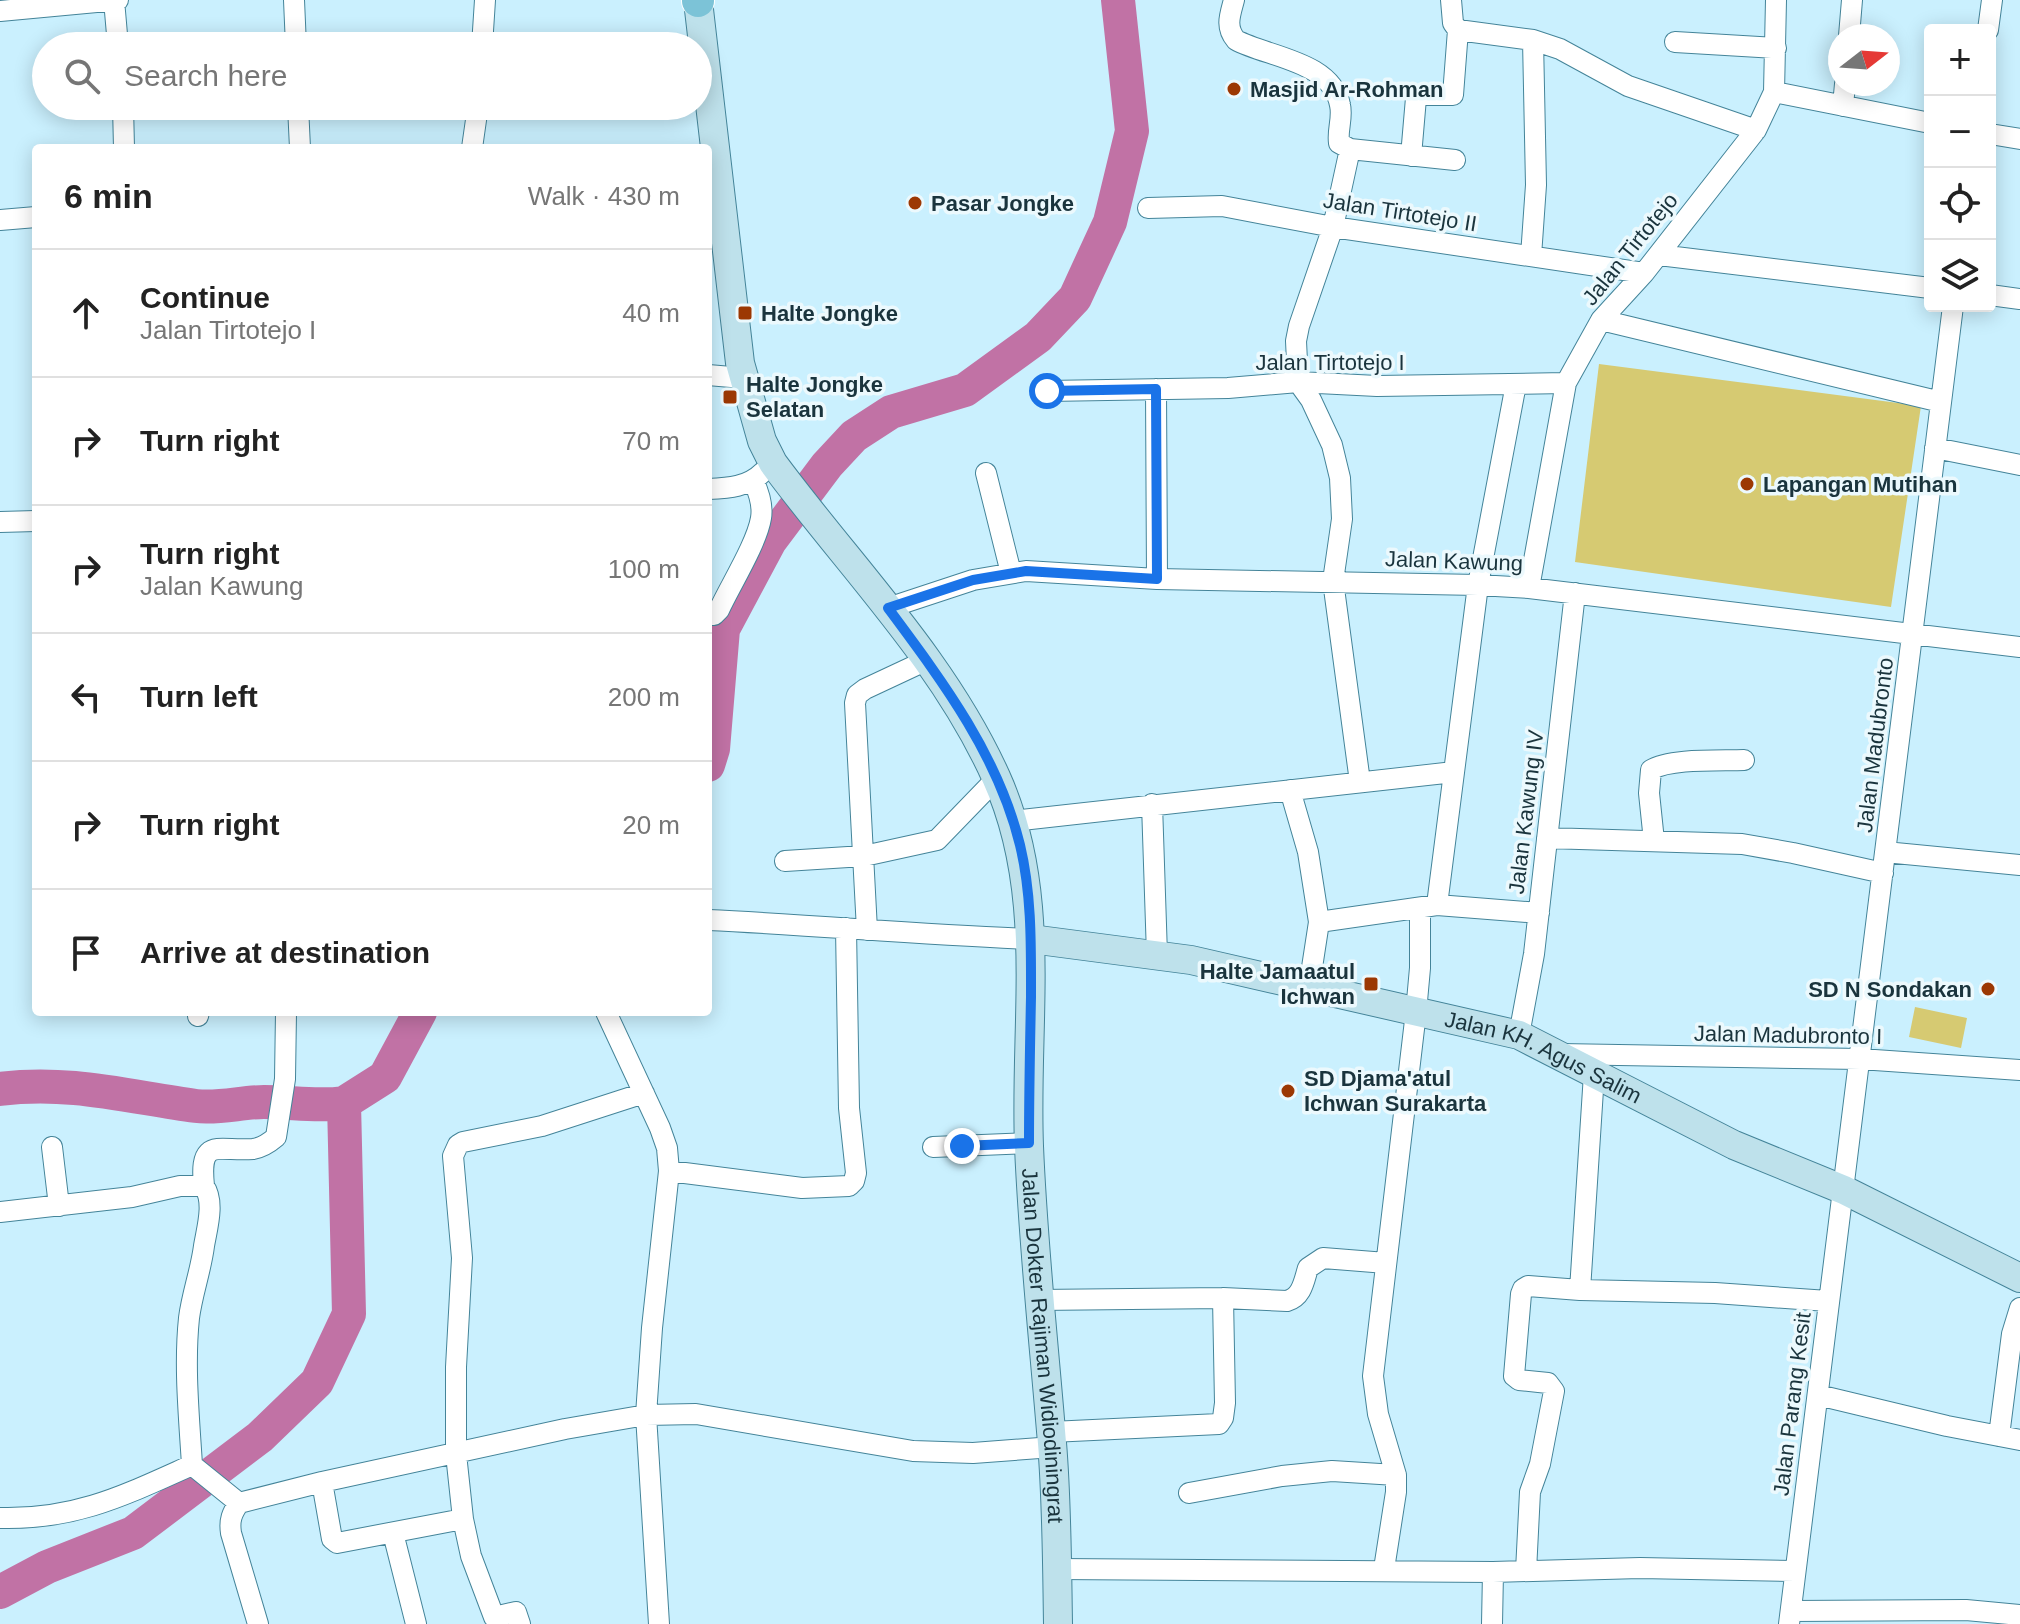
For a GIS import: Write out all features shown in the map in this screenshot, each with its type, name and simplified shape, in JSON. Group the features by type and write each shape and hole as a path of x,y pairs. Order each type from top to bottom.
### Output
{"main road":[{"name":"Jalan Dokter Rajiman Widiodiningrat","path":"698,0 700,32"},
{"name":"Jalan Dokter Rajiman Widiodiningrat","path":"706,120 708,144"},
{"name":"Jalan Dokter Rajiman Widiodiningrat","path":"714,200 743,378 770,474 839,547 927,660 964,714 997,778 1013,821 1024,866 1031,939 1029,1143 1038,1300 1052,1439 1058,1624"},
{"name":"Jalan KH. Agus Salim","path":"1031,939 1157,955 1519,1035 1734,1145 1844,1190 2020,1278"}],"street":[{"path":"0,11 115,0 117,32"},
{"path":"294,0 295,32"},
{"path":"483,32 485,0"},
{"path":"1234,0 1228,22 1236,40 1289,58 1330,84 1341,107 1339,143 1350,149 1455,160"},
{"path":"1411,156 1416,98 1419,95 1453,95 1458,30 1453,23 1451,0"},
{"name":"Jalan Tirtotejo","path":"1529,588 1566,383 1601,320 1659,255 1756,130 1774,92 1776,0"},
{"path":"1850,24 1852,0"},
{"path":"1989,24 1992,0"},
{"path":"1458,30 1533,40 1560,49 1628,86 1756,130"},
{"path":"1531,256 1536,185 1533,40"},
{"path":"1675,42 1776,48"},
{"path":"1774,92 1924,122"},
{"path":"1843,106 1844,96"},
{"path":"123,120 124,144"},
{"path":"299,120 300,144"},
{"path":"473,144 476,120"},
{"path":"1996,135 2020,139"},
{"path":"1350,149 1333,227 1296,341 1298,382 1311,400 1332,445 1340,478 1342,519 1333,581 1360,782"},
{"name":"Jalan Tirtotejo II","path":"1148,208 1222,206 1333,227 1644,273"},
{"path":"0,220 32,217"},
{"path":"1659,255 1924,287"},
{"path":"1996,296 2020,299"},
{"name":"Jalan Madubronto","path":"1844,1190 1952,312"},
{"path":"1601,320 1941,402"},
{"path":"712,375 743,378"},
{"name":"Jalan Tirtotejo I","path":"1047,391 1228,388 1298,382 1377,386 1566,383"},
{"path":"1384,1569 1396,1475 1378,1414 1373,1376 1428,907 1454,772 1478,585 1516,384"},
{"path":"1156,389 1157,579"},
{"path":"1935,448 2020,465"},
{"path":"986,473 1011,573"},
{"path":"712,489 730,488 770,474"},
{"path":"712,615 719,610 756,532 761,517 759,495 770,474"},
{"path":"0,522 32,521"},
{"name":"Jalan Kawung","path":"888,608 973,580 1026,571 1157,579 1478,585 1575,593 2020,647"},
{"name":"Jalan Kawung IV","path":"1519,1035 1539,913 1575,593"},
{"path":"669,1171 802,1188 849,1186 854,1181 856,1173 849,1108 856,929 864,856 855,703 857,695 927,660"},
{"path":"1654,841 1649,793 1651,770 1655,766 1744,760"},
{"path":"1013,821 1454,772"},
{"path":"785,861 864,856 937,840 997,778"},
{"path":"1290,790 1308,852 1319,922 1309,987"},
{"path":"1152,804 1157,955"},
{"path":"1547,838 1742,844 1883,873"},
{"path":"1885,852 2020,865"},
{"path":"1319,922 1428,907 1539,913"},
{"path":"712,920 1031,939"},
{"path":"236,1500 195,1467 188,1401 189,1330 209,1212 209,1196 204,1186 202,1166 210,1152 231,1147 255,1149 276,1137 283,1092 286,1016"},
{"path":"608,1016 660,1128 667,1148 669,1171 646,1415 659,1624"},
{"name":"Jalan Madubronto I","path":"1555,1054 1860,1059 2020,1070"},
{"path":"1580,1290 1594,1074"},
{"path":"520,1624 516,1612 494,1617 471,1556 463,1519 456,1454 456,1367 462,1258 453,1156 463,1142 542,1126 644,1093"},
{"path":"933,1147 1029,1143"},
{"path":"52,1147 59,1206"},
{"path":"0,1212 132,1197 180,1186 204,1186"},
{"name":"Jalan Parang Kesit","path":"1790,1617 1844,1190"},
{"path":"1038,1300 1223,1298 1287,1301 1295,1299 1308,1268 1323,1258 1386,1263"},
{"path":"1526,1571 1530,1492 1540,1464 1554,1391 1548,1383 1519,1380 1514,1376 1523,1289 1528,1286 1715,1293 1828,1301"},
{"path":"236,1500 565,1429 646,1415 696,1414 913,1451 973,1453 1052,1439 1219,1424 1225,1403 1223,1298"},
{"path":"1999,1436 2012,1334 2020,1308"},
{"path":"1818,1395 2020,1440"},
{"path":"0,1518 38,1517 99,1506 195,1467"},
{"path":"1189,1493 1282,1476 1332,1471 1396,1475"},
{"path":"322,1482 334,1542 463,1519"},
{"path":"236,1500 229,1522 258,1624"},
{"path":"393,1533 416,1624"},
{"path":"1057,1569 1493,1572 1640,1568 1795,1571"},
{"path":"1492,1624 1493,1572"},
{"path":"1790,1617 1849,1608 1966,1610 2020,1615"}],"shaded area":[{"name":"Lapangan Mutihan","path":"1599,364 1921,406 1891,607 1575,562"},
{"path":"1915,1007 1967,1018 1961,1048 1909,1037"}],"waterway":[{"path":"712,752 723,629 770,541 827,465 854,436 891,412 965,390 1038,337 1075,298 1110,222 1132,131 1118,0"},
{"path":"0,1592 47,1567 133,1533 260,1437 317,1382 349,1314 344,1103 385,1077 418,1016"},
{"path":"0,1089 75,1088 204,1107 264,1102 344,1103"}],"place":[{"name":"Masjid Ar-Rohman","path":"1234,89"},
{"name":"Pasar Jongke","path":"915,203"},
{"name":"Halte Jongke","path":"745,313"},
{"name":"Halte Jongke Selatan","path":"730,397"},
{"name":"Lapangan Mutihan","path":"1747,484"},
{"name":"Halte Jamaatul Ichwan","path":"1371,984"},
{"name":"SD N Sondakan","path":"1988,989"},
{"name":"SD Djama'atul Ichwan Surakarta","path":"1288,1091"}],"route":[{"path":"962,1146 1029,1143 1031,939 1024,866 1013,821 979,742 944,683 888,608 973,580 1026,571 1157,579 1156,389 1047,391"}]}
